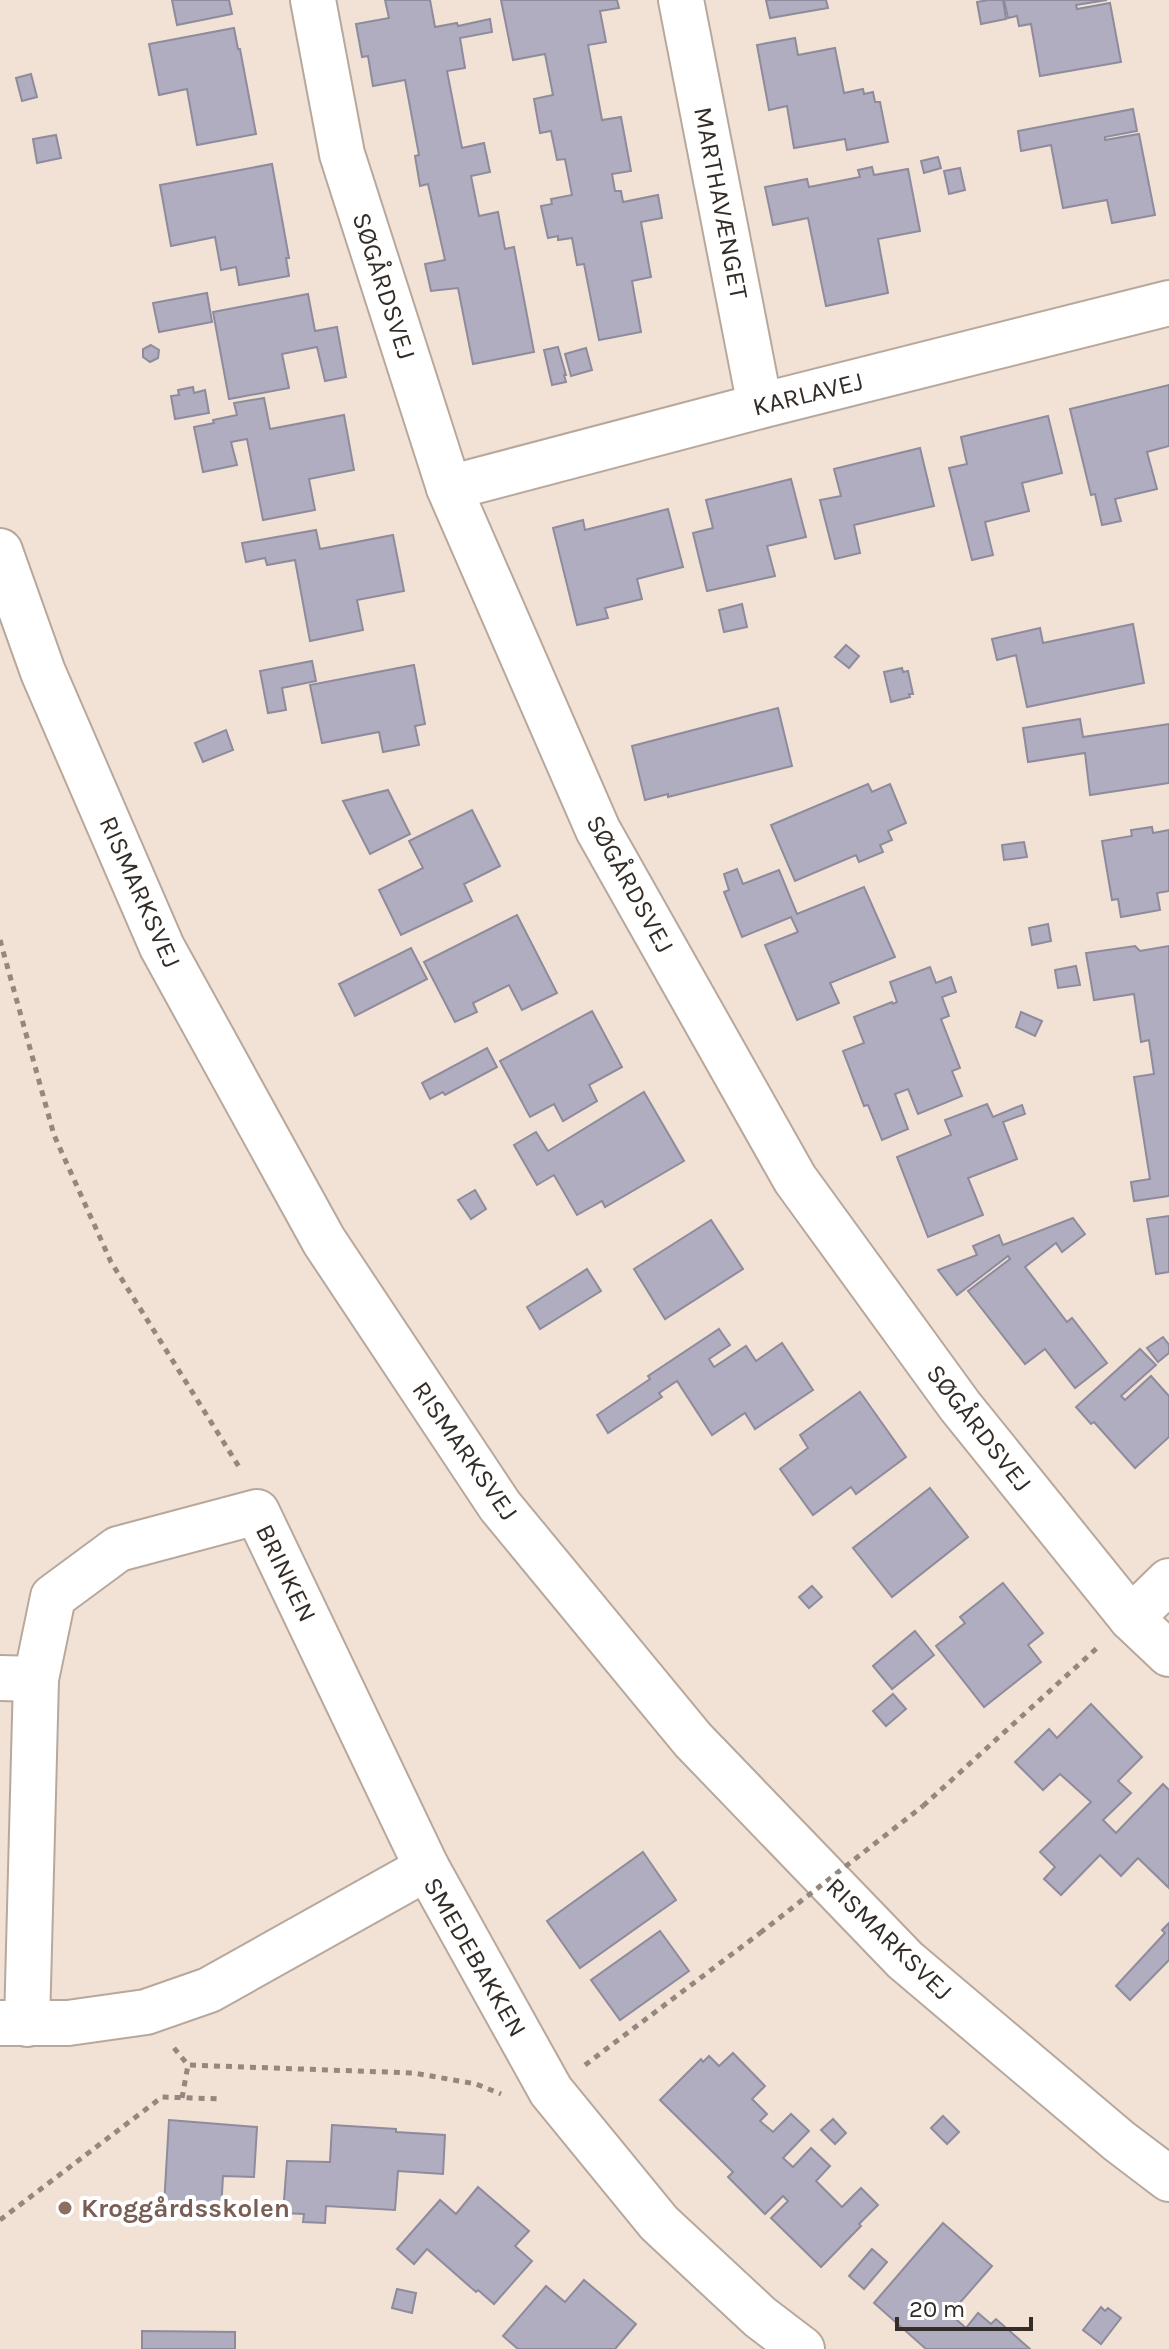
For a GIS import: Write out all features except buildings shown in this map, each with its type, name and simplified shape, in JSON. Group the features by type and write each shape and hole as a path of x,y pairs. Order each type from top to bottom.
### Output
{"street":[{"name":"SØGÅRDSVEJ","path":"313,0 342,154 449,488 598,830 795,1179 960,1406 1131,1618 1169,1654"},
{"name":"MARTHAVÆNGET","path":"681,0 760,406"},
{"name":"KARLAVEJ","path":"449,488 1169,303"},
{"name":"RISMARKSVEJ","path":"0,551 43,672 162,947 324,1241 500,1506 693,1740 905,1960 1119,2141 1169,2179"},
{"name":"BRINKEN","path":"14,2024 30,1983 18,1679 53,1597 118,1549 257,1512 427,1868"},
{"path":"1131,1618 1169,1581"},
{"name":"SMEDEBAKKEN","path":"14,2024 68,2023 146,2012 209,1990 427,1868 551,2091 659,2223 760,2317 802,2349"}],"path":[{"path":"0,940 54,1135 92,1220 111,1262 240,1467 257,1512"},
{"path":"188,2065 414,2073 476,2084 522,2104 551,2091 923,1806 1131,1618"},
{"path":"146,2012 188,2065 182,2098"},
{"path":"0,2220 162,2097 222,2099"}],"place":[{"name":"Kroggårdsskolen","path":"65,2208"}]}
